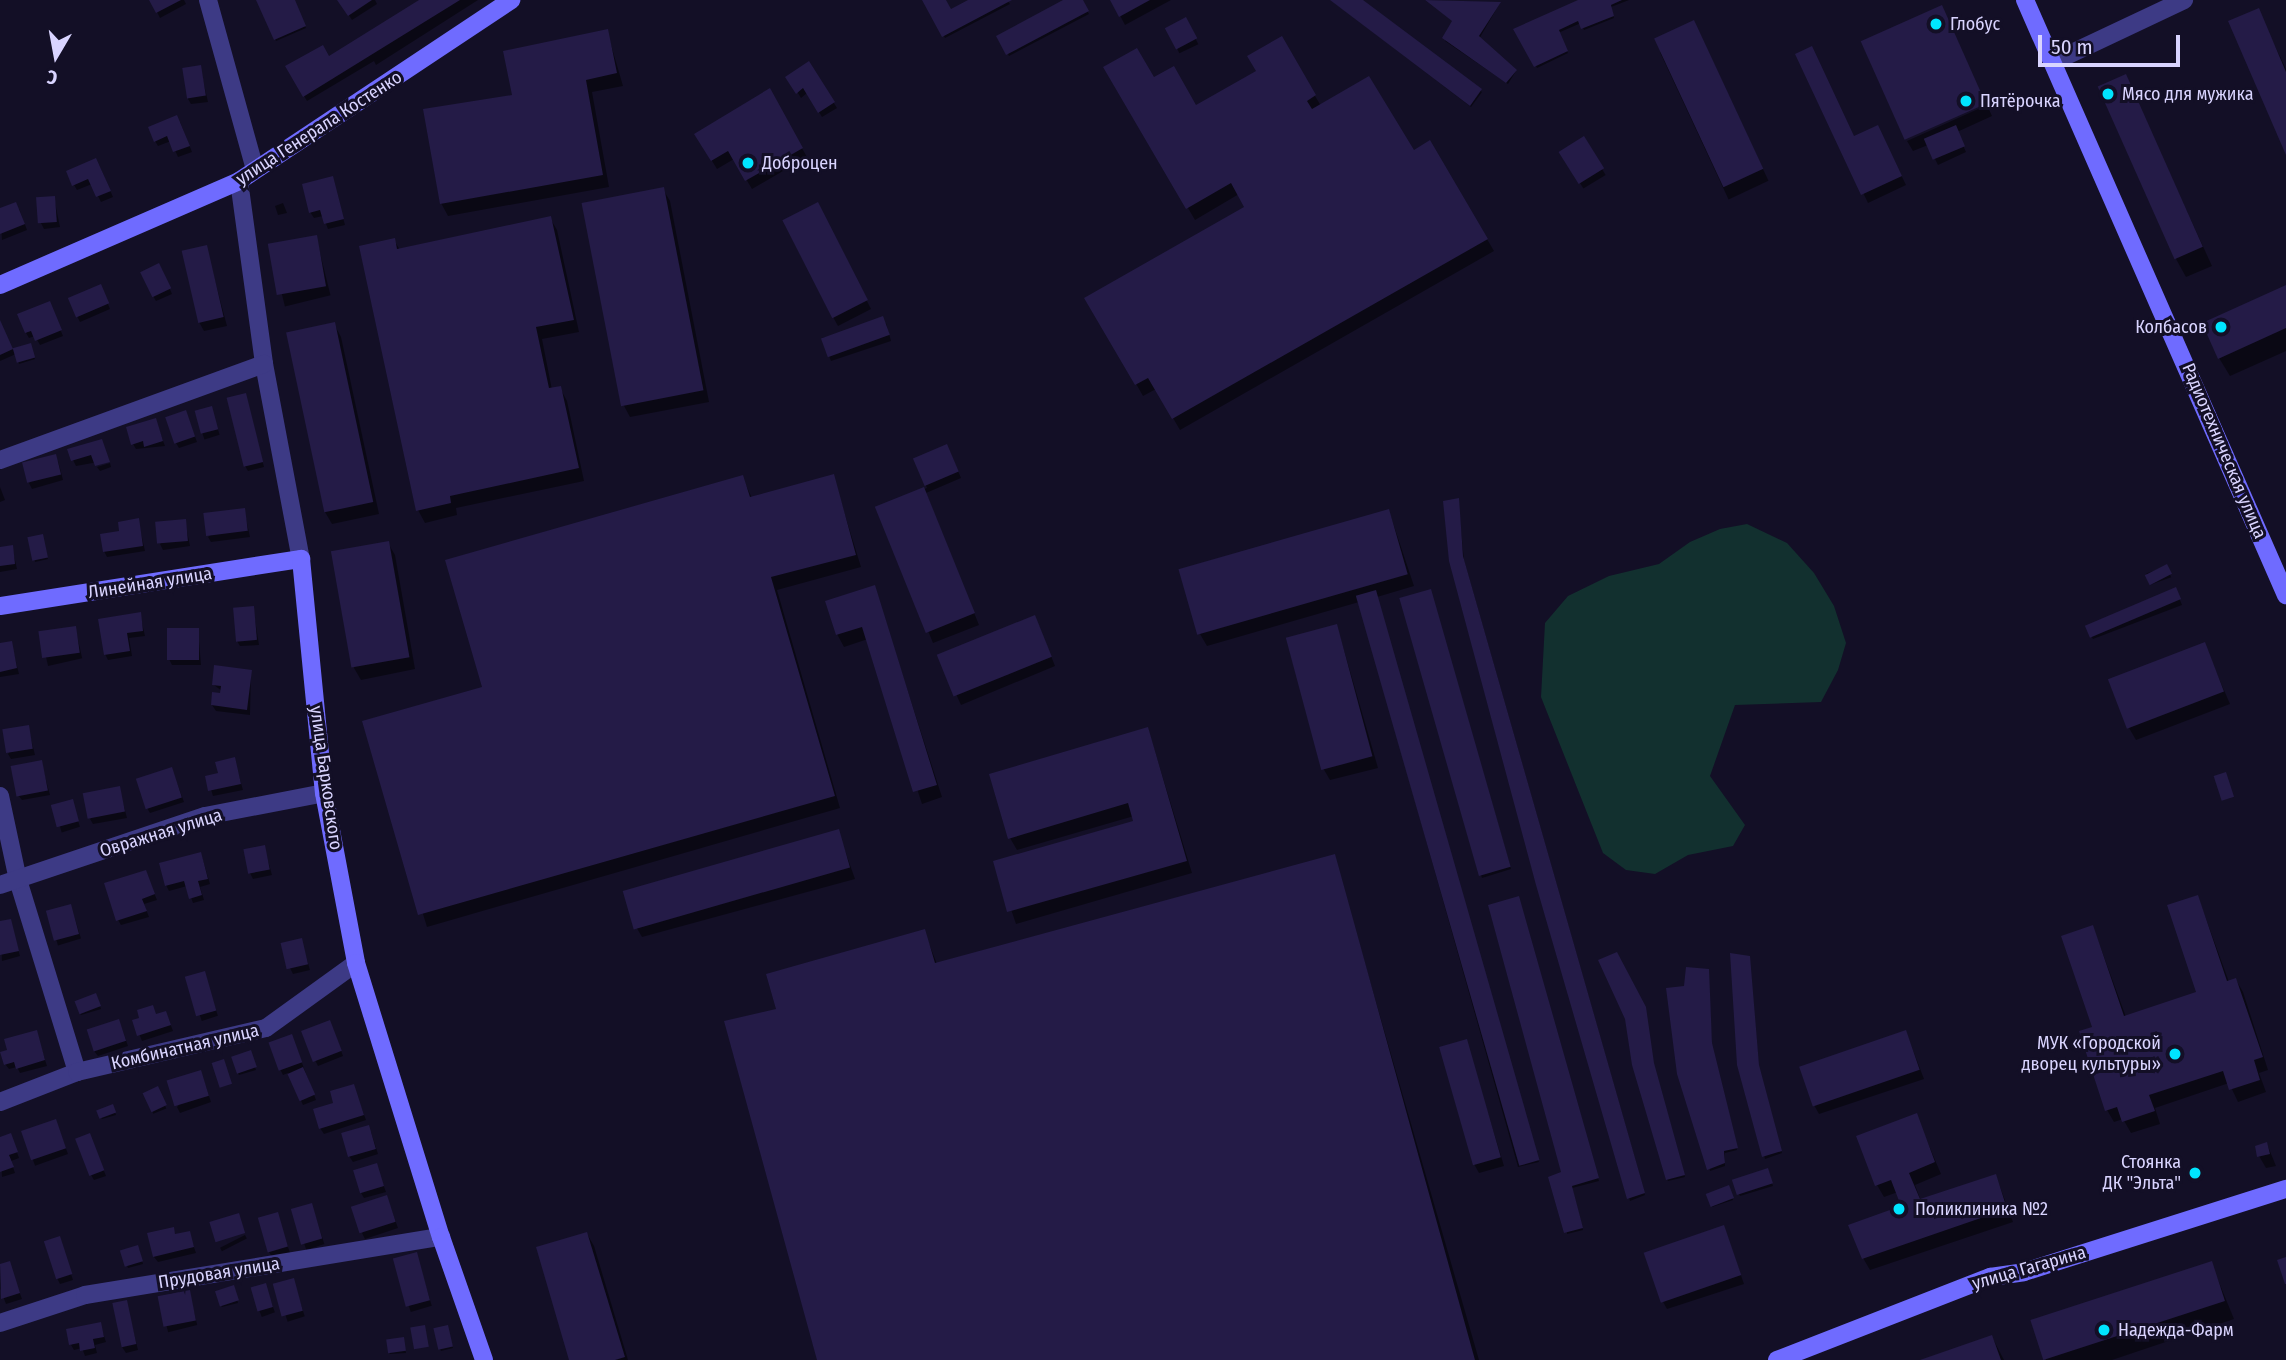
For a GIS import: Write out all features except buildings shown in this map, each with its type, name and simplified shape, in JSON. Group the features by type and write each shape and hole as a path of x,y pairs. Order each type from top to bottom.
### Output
{"street":[{"path":"208,0 255,170"},
{"name":"улица Генерала Костенко","path":"0,285 239,180 512,0"},
{"name":"Радиотехническая улица","path":"2025,0 2286,595"},
{"path":"2053,62 2184,0"},
{"name":"улица Барковского","path":"239,180 264,365 301,559 324,793 356,963 441,1237 484,1360"},
{"path":"0,460 264,365"},
{"name":"Линейная улица","path":"0,606 301,559"},
{"name":"Овражная улица","path":"0,885 205,816 324,793"},
{"path":"0,796 18,880 76,1072"},
{"name":"Комбинатная улица","path":"0,1102 76,1072 266,1028 356,963"},
{"name":"улица Гагарина","path":"1777,1360 1990,1276 2024,1272 2286,1189"},
{"name":"Прудовая улица","path":"0,1323 85,1295 441,1237"}],"green space":[{"path":"1747,524 1787,543 1814,573 1834,606 1846,643 1838,670 1821,702 1735,705 1710,776 1745,825 1733,846 1688,855 1655,874 1626,870 1603,853 1541,697 1545,623 1568,596 1609,576 1659,564 1690,542 1720,529"}],"place":[{"name":"Глобус","path":"1936,24"},
{"name":"Мясо для мужика","path":"2108,94"},
{"name":"Пятёрочка","path":"1966,101"},
{"name":"Доброцен","path":"748,163"},
{"name":"Колбасов","path":"2221,327"},
{"name":"МУК «Городской дворец культуры»","path":"2175,1054"},
{"name":"Стоянка ДК \"Эльта\"","path":"2195,1173"},
{"name":"Поликлиника №2","path":"1899,1209"},
{"name":"Надежда-Фарм","path":"2104,1330"}]}
